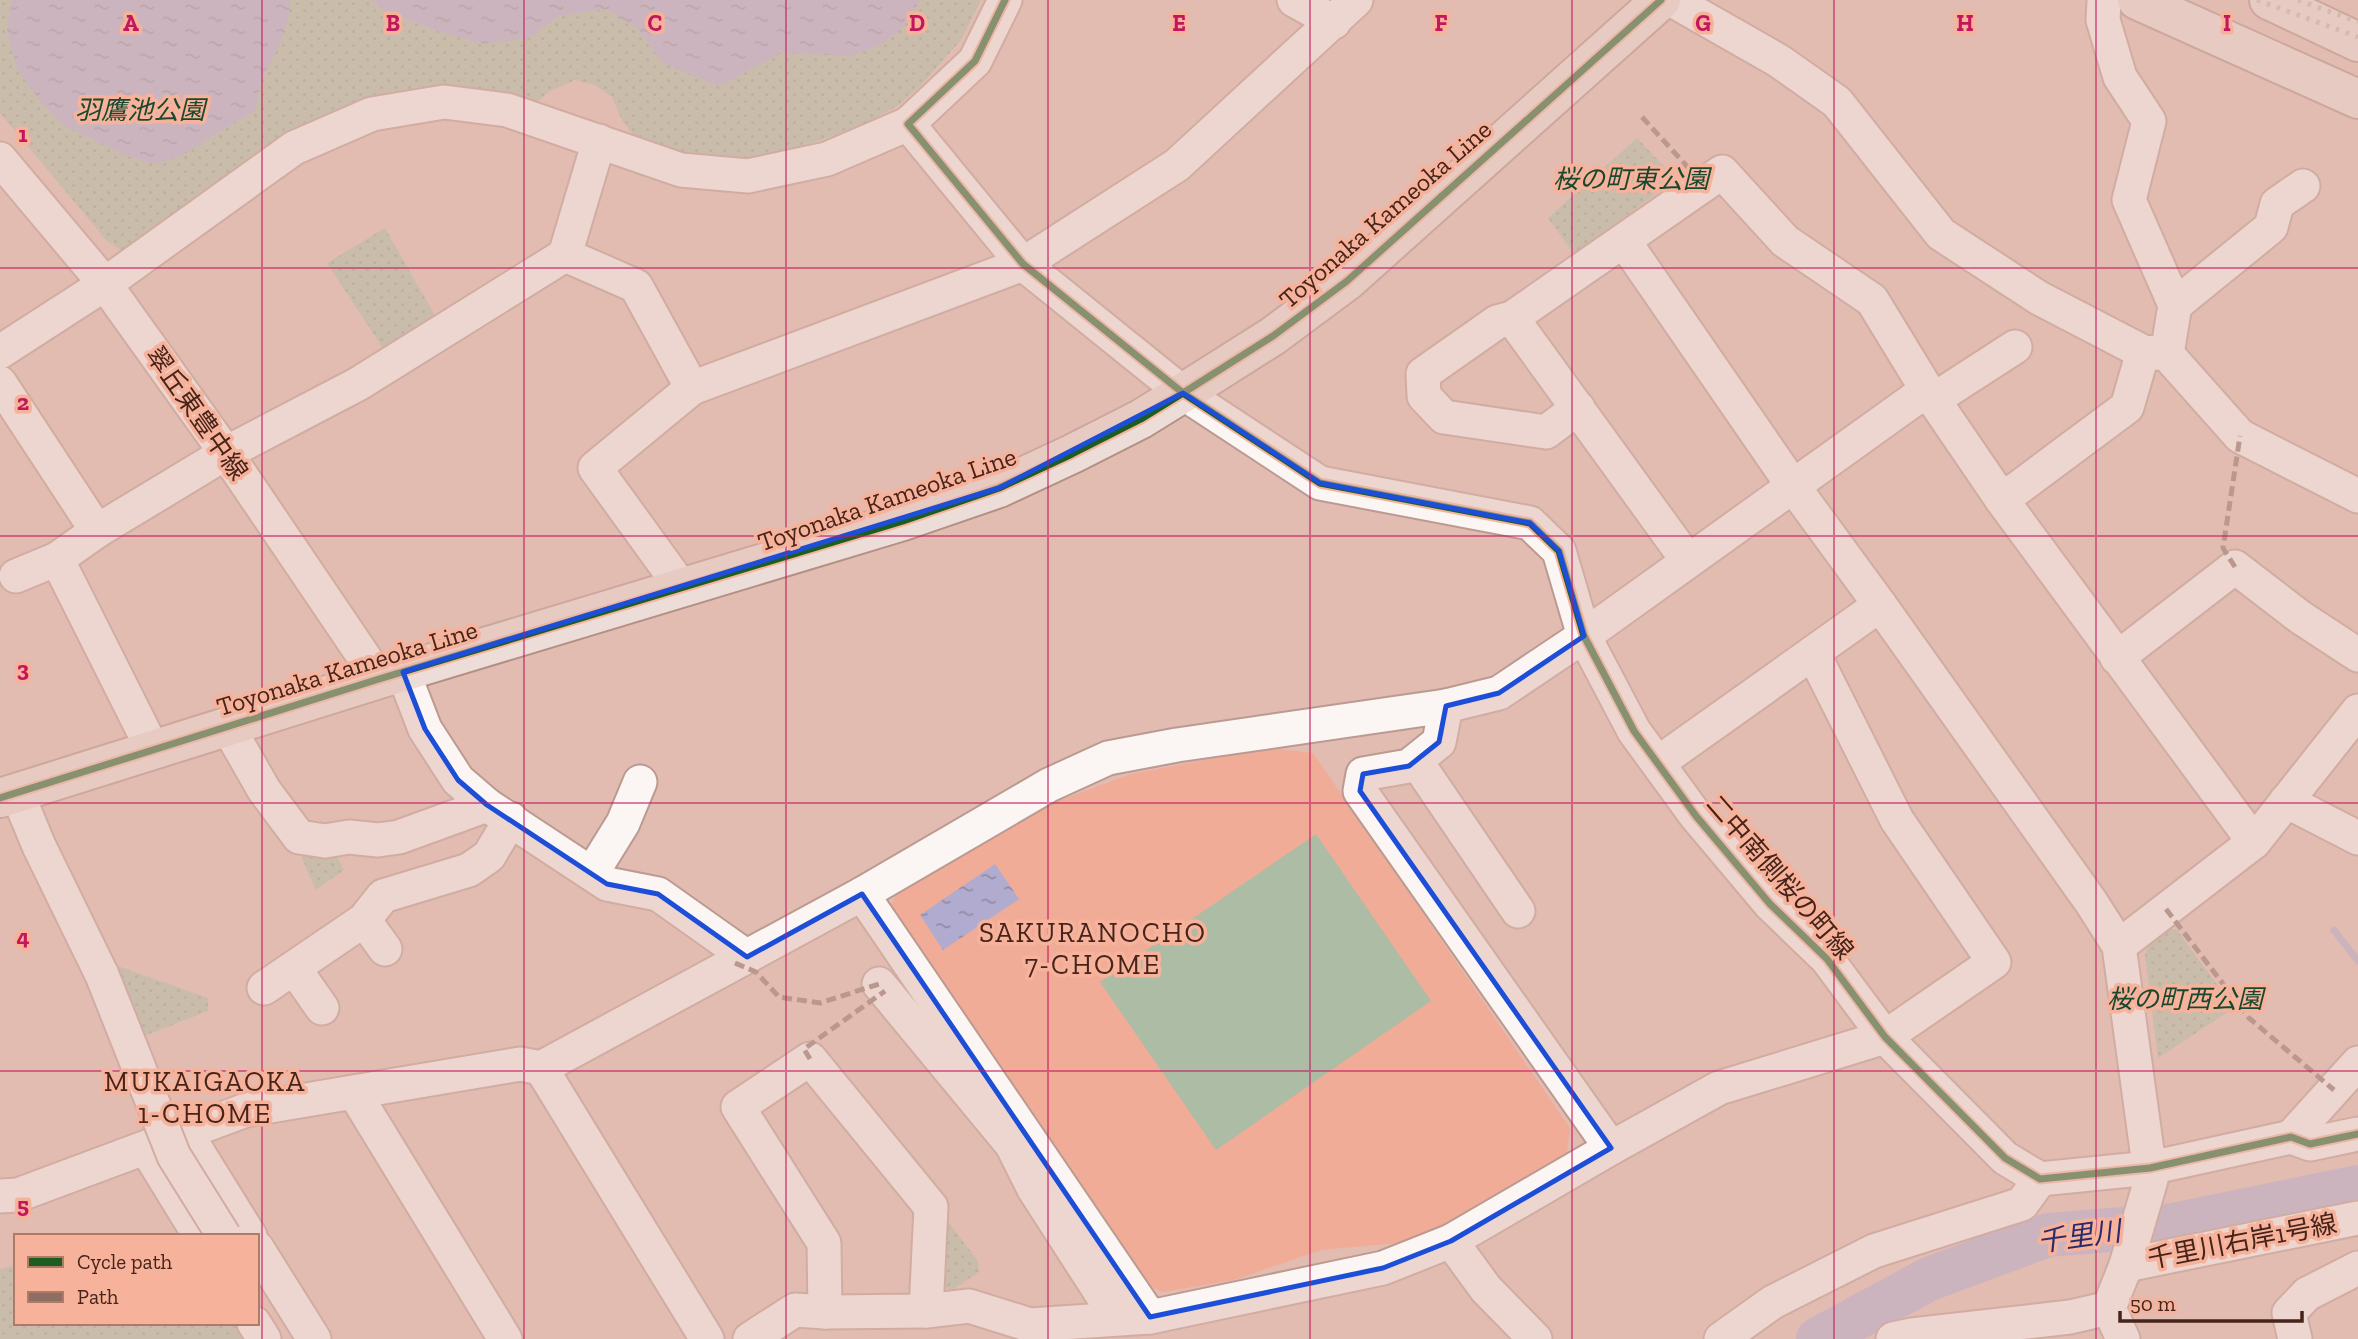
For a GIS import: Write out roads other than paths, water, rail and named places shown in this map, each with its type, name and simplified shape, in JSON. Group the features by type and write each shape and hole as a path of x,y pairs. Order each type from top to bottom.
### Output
{"main road":[{"name":"Toyonaka Kameoka Line","path":"8,795 391,675 903,521 999,488 1072,454 1141,419 1183,393 1273,336 1347,281 1661,0"},
{"path":"2137,0 2358,99"},
{"path":"2269,0 2358,42"}],"street":[{"path":"0,352 105,284 293,148 372,114 444,102 508,110 681,170 748,176 827,159 908,124 975,61 1006,0"},
{"path":"1294,0 1345,11"},
{"path":"1672,0 1779,61 1837,102 1941,233 2039,298 2155,353 2240,436 2358,496"},
{"path":"2104,0 2103,20 2120,77 2149,121 2129,200 2175,305"},
{"path":"682,588 595,468 692,388 1023,264 1178,165 1345,11"},
{"name":"二中南側桜の町線","path":"908,124 1023,264 1183,393 1320,483 1530,523 1559,551 1584,636 1634,730 1696,816 1770,904 1828,959 1885,1037 2005,1158 2040,1179"},
{"path":"16,576 57,559 97,531 226,453 358,384 565,255 599,141"},
{"name":"翠丘東豊中線","path":"0,159 105,284 226,453 391,675 458,780 498,812 607,884 658,894 747,957"},
{"path":"1578,408 1546,432 1444,417 1424,396 1423,374 1497,322 1512,318 1722,173 1785,241 1872,300 1930,395 2002,500 2254,842"},
{"path":"2002,500 2127,407 2155,353 2175,305 2271,227 2277,204 2303,186"},
{"path":"1623,241 1793,486 2091,902 2119,946 2150,1174 2127,1261 2109,1308 2123,1339"},
{"path":"565,255 636,286 692,388"},
{"path":"1512,318 1688,561"},
{"path":"0,1196 18,1195 246,1110 520,1064 541,1068 862,894 1049,785 1108,758 1177,745 1446,706 1499,693 1584,636 1793,486 1930,395 2015,347"},
{"path":"0,383 97,531"},
{"path":"57,559 153,750"},
{"path":"2117,657 2235,567 2300,617 2358,655"},
{"path":"1658,764 1880,605"},
{"path":"750,1339 795,1310 926,1311 969,1306 1030,1325 1150,1317 1189,1325 1322,1279 1383,1268 1451,1241 1719,1088 1885,1037 1994,962 1897,820 1813,653"},
{"path":"1446,706 1439,742 1409,766 1363,774 1360,791 1611,1148"},
{"path":"2119,946 2254,842 2358,711"},
{"path":"228,727 264,790 299,836 325,841 349,837 378,840 498,812 489,856 469,870 383,896 364,919 264,988"},
{"path":"1416,761 1518,911"},
{"path":"592,873 623,823 640,782"},
{"path":"8,795 39,846 102,975 174,1156 224,1234"},
{"path":"2286,802 2358,838"},
{"path":"862,894 1150,1317"},
{"path":"364,919 385,949"},
{"path":"294,968 322,1008"},
{"path":"879,984 1012,1145 1034,1189 1117,1318"},
{"path":"825,1312 824,1243 738,1107 810,1059 931,1207 926,1311"},
{"path":"1721,1339 1773,1302 1874,1251 2022,1204 2040,1179 2150,1174 2291,1137 2358,1063"},
{"path":"541,1068 707,1339"},
{"path":"354,1092 505,1339"},
{"path":"186,1133 249,1234"},
{"path":"2291,1137 2310,1144 2358,1134"},
{"path":"146,1148 199,1234"},
{"name":"千里川右岸1号線","path":"2127,1261 2358,1218"},
{"path":"1451,1241 1486,1289 1535,1339"},
{"path":"259,1251 314,1339"},
{"path":"2295,1339 2289,1313 2307,1294 2358,1268"},
{"path":"259,1291 289,1339"},
{"path":"1893,1339 2070,1318 2109,1308"}],"water":[{"path":"12,0 290,0 288,20 278,48 262,77 255,110 183,155 153,164 125,155 65,126 41,102 17,69 7,30"},
{"path":"372,0 920,0 904,26 884,43 851,56 783,52 719,86 663,63 637,28 607,9 559,16 528,38 483,44 386,12"},
{"path":"995,864 1019,899 943,950 920,915"}],"waterway":[{"path":"2334,930 2358,961"},
{"name":"千里川","path":"1818,1339 1929,1279 2048,1235 2173,1225 2358,1187"}],"railway":[{"path":"2257,0 2358,37"},
{"path":"2298,0 2358,22"}],"district":[{"name":"SAKURANOCHO 7-CHOME","path":"1093,948"},
{"name":"MUKAIGAOKA 1-CHOME","path":"205,1097"}],"park label":[{"name":"羽鷹池公園","path":"140,110"},
{"name":"桜の町東公園","path":"1631,179"},
{"name":"桜の町西公園","path":"2185,999"}]}
